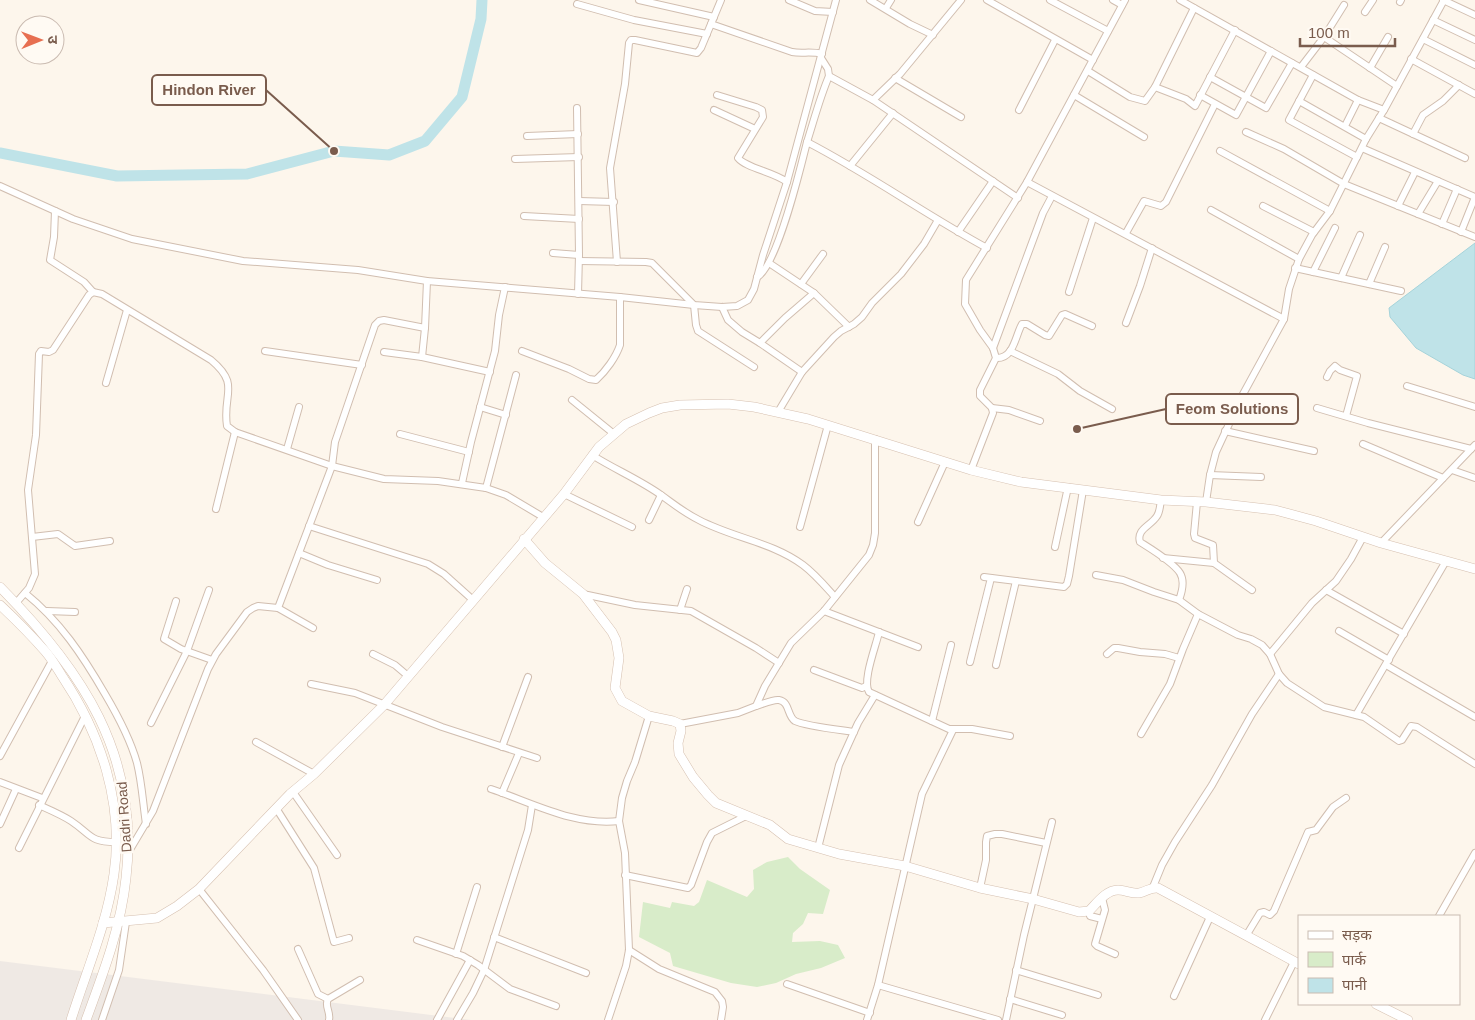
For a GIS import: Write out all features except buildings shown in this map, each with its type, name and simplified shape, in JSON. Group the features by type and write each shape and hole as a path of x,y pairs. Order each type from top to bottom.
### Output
{"street":[{"path":"638,0 714,17"},
{"path":"617,262 610,168 625,84 630,40 697,53 701,48 721,0"},
{"path":"789,0 815,11 833,12"},
{"path":"0,186 73,219 132,239 234,260 358,270 427,281 694,305 737,306 752,296 763,255 787,182 836,0"},
{"path":"870,0 910,24 933,35"},
{"path":"886,8 891,0"},
{"path":"873,100 933,35 961,0"},
{"path":"987,0 1093,60"},
{"path":"1050,0 1108,31"},
{"path":"1040,421 1009,410 992,408 982,399 980,390 996,358 993,348 968,312 964,296 966,280 968,273 1018,198 1124,2 1113,0"},
{"path":"1180,0 1358,100 1384,110"},
{"path":"1365,12 1373,0"},
{"path":"1214,563 1213,545 1195,538 1194,534 1202,502 1216,452 1284,319 1289,289 1299,259 1314,232 1330,211 1366,139 1384,110 1444,0 1475,15"},
{"path":"577,4 634,20 707,34"},
{"path":"1301,68 1324,37 1344,5"},
{"path":"1088,71 1130,97 1145,101 1194,8"},
{"path":"1433,20 1475,40"},
{"path":"711,24 792,52 811,51 821,56 828,69 828,76 787,214 769,263 762,275 757,277"},
{"path":"1154,87 1186,100 1195,106 1235,30"},
{"path":"1324,37 1397,86"},
{"path":"1370,68 1388,37"},
{"path":"1423,39 1475,65"},
{"path":"1019,110 1055,40"},
{"path":"1200,95 1236,115 1271,51"},
{"path":"1411,59 1475,94"},
{"path":"1210,77 1266,108 1292,62"},
{"path":"1313,75 1289,120 1358,157"},
{"path":"828,76 873,100 1018,198"},
{"path":"895,78 962,117"},
{"path":"1413,134 1423,115 1443,101 1459,85"},
{"path":"717,95 762,110 763,117 738,155 739,161 780,176 787,182"},
{"path":"1074,96 1144,137"},
{"path":"1345,126 1358,100"},
{"path":"1299,101 1366,139"},
{"path":"1126,233 1144,201 1161,206 1166,202 1215,104"},
{"path":"577,108 578,294"},
{"path":"714,110 755,129"},
{"path":"850,166 893,114"},
{"path":"1379,118 1465,158"},
{"path":"1246,132 1284,149 1344,184 1475,237"},
{"path":"527,136 578,134"},
{"path":"808,142 986,248"},
{"path":"1362,148 1475,197 1461,232"},
{"path":"1220,151 1330,211"},
{"path":"515,159 578,157"},
{"path":"1398,206 1415,172"},
{"path":"958,232 993,181"},
{"path":"1418,214 1438,181"},
{"path":"1027,182 1093,218 1126,233 1284,319"},
{"path":"1442,224 1458,189"},
{"path":"993,348 1040,221 1052,196"},
{"path":"579,201 614,202"},
{"path":"1263,206 1314,232"},
{"path":"1211,210 1299,259"},
{"path":"56,211 50,260 84,282 93,292 102,294 211,360 222,369 227,375 228,383 226,426 235,432 332,466 384,480 438,480 486,488 506,495 543,517"},
{"path":"524,216 579,219"},
{"path":"1069,292 1093,218"},
{"path":"778,412 802,372 834,337 862,317 872,303 901,274 924,244 938,220"},
{"path":"1313,272 1335,228"},
{"path":"1341,278 1360,235"},
{"path":"1370,284 1385,247"},
{"path":"1126,323 1152,248"},
{"path":"553,253 579,258 617,262 646,262 652,264 694,305 698,331 754,367"},
{"path":"801,284 823,254"},
{"path":"769,263 814,293 848,327"},
{"path":"1295,268 1401,291"},
{"path":"422,357 427,281"},
{"path":"462,483 495,351 499,315 505,287"},
{"path":"16,604 25,593 35,574 28,490 36,435 39,354 41,351 49,352 53,350 89,295 93,292"},
{"path":"760,343 814,293"},
{"path":"522,351 569,369 589,379 596,380 618,352 620,345 620,297"},
{"path":"722,307 728,320 742,332 802,372"},
{"path":"106,383 128,310"},
{"path":"996,358 1001,358 1010,351 1022,324 1026,324 1050,336 1059,318 1065,314 1092,326"},
{"path":"278,608 332,466 335,442 375,325 379,321 384,320 425,328"},
{"path":"265,351 362,365"},
{"path":"1010,351 1058,374 1080,391 1112,409"},
{"path":"384,352 422,357 490,372"},
{"path":"1328,377 1330,371 1335,366 1340,370 1357,376 1346,416"},
{"path":"486,488 516,375"},
{"path":"1407,386 1475,406"},
{"path":"572,400 614,434"},
{"path":"103,923 156,918 167,913 199,889 276,808 314,774 384,705 564,494 592,455 626,424 649,412 680,405 728,404 778,412 875,439 971,470 1021,482 1161,500 1202,502 1274,510 1316,521 1380,543 1475,569"},
{"path":"287,449 299,407"},
{"path":"480,407 506,415"},
{"path":"971,470 993,413 992,408"},
{"path":"1317,408 1473,447 1380,543"},
{"path":"800,527 828,425"},
{"path":"1226,431 1314,451"},
{"path":"216,509 235,432"},
{"path":"400,434 469,452"},
{"path":"756,706 765,686 790,644 824,611 863,563 873,545 875,533 875,439"},
{"path":"1363,444 1443,478"},
{"path":"592,455 661,495 677,509 718,530 756,541 796,560 814,574 835,597"},
{"path":"918,522 945,462"},
{"path":"1452,470 1475,478"},
{"path":"1210,475 1261,477"},
{"path":"1055,547 1068,487"},
{"path":"970,662 988,578 1060,587 1064,587 1067,584 1084,490"},
{"path":"564,494 632,527"},
{"path":"649,520 661,495"},
{"path":"1161,500 1158,516 1142,530 1139,539 1140,542 1180,573 1182,592 1179,600"},
{"path":"309,526 428,564 444,574 473,600"},
{"path":"32,537 58,534 75,546 110,541"},
{"path":"1270,654 1312,603 1336,581 1363,537"},
{"path":"524,539 545,563 583,594 616,640 619,658 616,688 618,697 622,701 649,716 673,720 680,724 711,720 778,700 783,701 789,713 796,721 854,732"},
{"path":"299,553 328,565 377,580"},
{"path":"1163,558 1214,563 1252,590"},
{"path":"1356,715 1446,561"},
{"path":"1096,575 1123,580 1179,600 1198,614 1262,645 1270,654 1279,674 1287,683 1318,704 1371,721 1399,741 1402,740 1411,726 1417,727 1475,764"},
{"path":"996,665 1016,581"},
{"name":"Dadri Road","path":"0,587 47,638 72,671 95,708 121,774 126,812 127,854 122,922 86,1020"},
{"path":"680,610 687,589"},
{"path":"151,722 187,651 209,590"},
{"path":"1326,590 1404,634"},
{"path":"25,593 47,611 87,661 122,724 137,764 146,824"},
{"path":"583,594 635,605 698,614 778,663"},
{"path":"176,601 164,639 187,651 212,660"},
{"name":"Dadri Road","path":"0,605 22,626 52,661 77,698 102,751 113,794 116,842 114,875 103,923 71,1020"},
{"path":"127,854 153,811 200,685 212,660 248,612 258,606 278,608 313,628"},
{"path":"47,611 74,612"},
{"path":"824,611 918,647"},
{"path":"1141,734 1170,684 1198,614"},
{"path":"1339,631 1475,717"},
{"path":"879,632 866,686 869,692 944,728 953,730 972,729 1010,736"},
{"path":"932,721 951,645"},
{"path":"1107,654 1114,648 1118,648 1165,654 1180,658"},
{"path":"373,654 408,676"},
{"path":"0,756 52,661"},
{"path":"814,670 862,688 866,686"},
{"path":"1153,887 1162,865 1175,842 1212,785 1252,714 1279,674"},
{"path":"502,747 528,678"},
{"path":"311,684 355,693 442,727 536,758"},
{"path":"818,848 839,765 854,732 875,695"},
{"path":"18,848 85,716"},
{"path":"608,1020 626,966 629,950 625,853 620,821 624,789 636,762 649,716"},
{"path":"680,724 679,754 693,777 716,803 770,825 788,839 840,854 905,866 980,888 1033,899 1080,912 1089,911 1110,892 1118,890 1141,893 1153,887 1158,888 1296,963 1265,1020"},
{"path":"868,1020 878,986 922,794 953,730"},
{"path":"256,742 314,774"},
{"path":"502,793 520,753"},
{"path":"0,782 41,802 73,822 94,840 116,842"},
{"path":"0,824 16,789"},
{"path":"491,789 532,805 585,822 604,823 620,821"},
{"path":"293,792 337,855"},
{"path":"1246,936 1260,913 1264,912 1270,915 1273,913 1308,832 1316,830 1333,807 1346,798"},
{"path":"457,1020 484,970 528,830 532,805"},
{"path":"276,808 314,868 334,942 349,938"},
{"path":"625,875 688,888 691,885 712,833 746,816"},
{"path":"1006,1020 1016,970 1052,822"},
{"path":"980,888 986,857 986,838 989,835 1002,834 1046,843"},
{"path":"1439,915 1475,853"},
{"path":"456,954 477,887"},
{"path":"199,889 263,970 298,1020"},
{"path":"1102,898 1106,907 1095,944 1115,954"},
{"path":"1089,911 1090,916 1102,919"},
{"path":"1174,996 1210,917"},
{"path":"102,1020 119,970 122,922"},
{"path":"494,937 586,973"},
{"path":"417,940 470,960 510,989 556,1006"},
{"path":"298,949 318,994 328,999"},
{"path":"629,950 659,969 715,992 722,1000 721,1020"},
{"path":"437,1020 470,960"},
{"path":"1016,970 1098,995"},
{"path":"330,1020 326,1006 328,999 360,980"},
{"path":"787,984 870,1012"},
{"path":"878,986 998,1020"},
{"path":"1010,999 1062,1015"},
{"path":"1389,1006 1408,1020"}],"shaded area":[{"path":"0,961 471,1020 0,1020"}],"green space":[{"path":"788,857 800,869 830,890 823,914 808,913 803,924 793,933 792,942 820,941 838,945 845,958 821,968 796,974 776,983 757,987 731,983 673,966 670,953 639,937 643,902 670,908 672,902 694,906 699,902 707,880 747,897 754,889 753,870 767,862"}],"water":[{"path":"1475,243 1475,379 1463,375 1416,348 1390,317 1389,308"}],"waterway":[{"path":"0,153 117,176 247,174 334,151 389,155 425,141 462,97 481,19 482,0"}],"place":[{"name":"Hindon River","path":"334,151"},
{"name":"Feom Solutions","path":"1077,429"}]}
